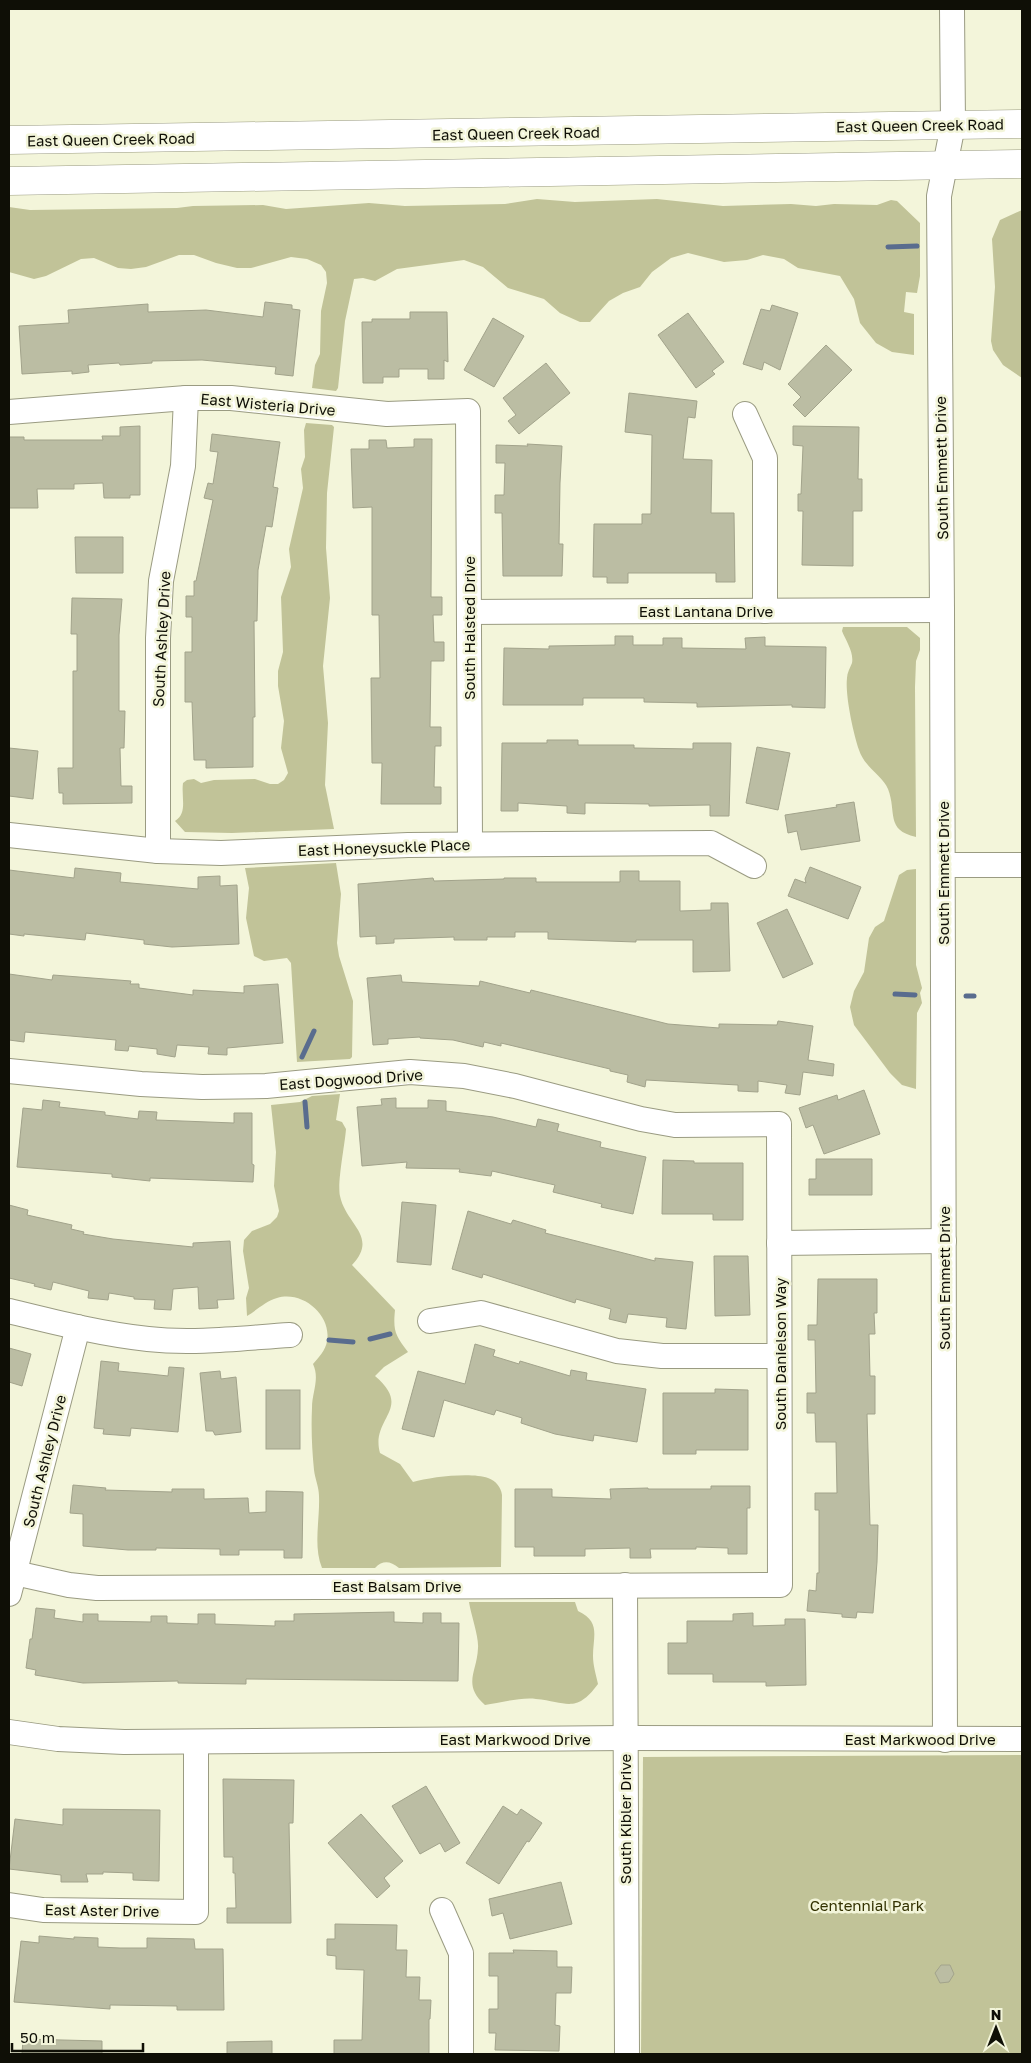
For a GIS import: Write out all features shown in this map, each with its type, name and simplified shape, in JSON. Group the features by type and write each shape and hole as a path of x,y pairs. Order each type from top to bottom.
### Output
{"main road":[{"name":"East Queen Creek Road","path":"9,181 948,147 1022,124"},
{"name":"East Queen Creek Road","path":"9,140 948,147 1022,164"}],"street":[{"name":"South Emmett Drive","path":"945,1740 942,610 938,196 948,147 952,9"},
{"name":"East Wisteria Drive","path":"9,412 186,398 231,398 387,414 468,411"},
{"name":"South Ashley Drive","path":"158,852 158,638 161,581 183,466 186,398"},
{"name":"South Halsted Drive","path":"468,411 470,844"},
{"path":"745,414 764,458 765,611"},
{"name":"East Lantana Drive","path":"469,612 942,610"},
{"name":"East Honeysuckle Place","path":"9,836 158,852 221,853 408,845 711,843 754,866"},
{"path":"943,865 1022,865"},
{"name":"East Dogwood Drive","path":"9,1071 141,1084 202,1087 266,1086 410,1072 464,1076 515,1086 642,1119 675,1124 779,1124"},
{"name":"South Danielson Way","path":"779,1124 780,1585"},
{"path":"779,1243 944,1241"},
{"path":"9,1311 78,1327 148,1339 202,1340 290,1336"},
{"path":"430,1321 481,1313 617,1351 662,1356 780,1356"},
{"name":"South Ashley Drive","path":"12,1583 78,1327"},
{"name":"East Balsam Drive","path":"12,1583 97,1588 780,1585"},
{"name":"South Kibler Drive","path":"625,1585 626,2054"},
{"name":"East Markwood Drive","path":"9,1732 90,1741 196,1742 625,1738 1022,1739"},
{"name":"East Aster Drive","path":"9,1905 43,1910 196,1912 196,1742"},
{"path":"442,1910 461,1952 461,2054"}],"green space":[{"path":"537,199 575,202 657,199 723,206 791,204 816,206 834,204 877,205 891,200 897,201 920,223 920,276 917,293 906,292 904,312 914,314 914,355 892,352 876,343 860,323 854,299 840,276 798,268 784,259 763,255 747,260 724,262 688,253 671,258 652,272 640,287 623,293 609,301 590,322 580,322 560,313 544,299 508,288 483,267 464,260 397,269 375,281 363,278 354,279 345,321 338,388 336,391 312,388 315,365 320,354 321,311 327,283 326,272 321,265 307,259 291,257 251,268 237,268 194,255 179,255 146,267 131,269 118,268 94,258 81,259 46,276 34,279 9,272 9,207 30,210 263,205 286,209 369,203 405,206 505,204"},
{"path":"1022,210 1022,378 1003,365 993,350 991,341 995,287 992,239 1000,220"},
{"path":"306,423 332,425 334,427 327,493 326,548 330,598 323,666 328,723 325,785 334,829 232,833 185,832 175,821 179,818 183,809 183,783 187,780 194,779 201,783 214,780 255,779 270,784 278,784 284,780 288,773 281,748 284,721 278,686 278,671 283,652 281,597 291,567 289,549 303,488 301,469 305,457 304,430"},
{"path":"843,627 907,627 920,638 920,650 916,661 915,687 916,837 906,834 896,825 891,797 886,784 865,762 859,750 847,694 847,676 852,663 852,655 842,631"},
{"path":"336,863 341,894 337,943 339,956 353,1001 352,1057 350,1059 297,1062 291,963 287,958 264,961 254,956 246,918 249,888 245,868"},
{"path":"916,869 916,965 922,988 920,993 922,1003 917,1013 916,1089 902,1085 890,1073 854,1025 850,1007 854,991 864,972 869,938 875,927 884,921 899,875 907,870"},
{"path":"340,1094 336,1120 342,1122 346,1129 339,1190 343,1206 362,1238 359,1255 352,1265 395,1310 394,1323 396,1332 408,1352 384,1367 375,1376 386,1387 391,1397 391,1406 380,1431 380,1453 400,1464 413,1482 430,1478 472,1475 491,1479 496,1483 501,1489 502,1495 501,1567 399,1568 387,1562 375,1568 322,1568 319,1560 319,1496 313,1462 312,1402 316,1380 313,1364 322,1354 327,1341 325,1322 320,1314 305,1301 287,1296 265,1303 247,1316 246,1298 249,1288 243,1251 244,1240 252,1231 270,1224 277,1217 279,1211 274,1186 276,1152 271,1105 300,1102 312,1096"},
{"path":"469,1602 575,1602 578,1611 585,1615 593,1625 593,1659 598,1684 577,1703 517,1699 485,1705 478,1698 472,1684 478,1643"},
{"name":"Centennial Park","path":"1022,1755 1022,2054 641,2054 643,1757"}],"building":[{"path":"265,302 292,305 292,309 300,310 293,376 275,374 276,367 202,360 88,365 89,372 72,374 72,371 22,374 19,326 69,323 68,310 148,304 148,312 206,310 263,317"},
{"path":"772,305 798,313 780,370 764,362 762,370 743,364 761,309 770,311"},
{"path":"410,312 447,312 448,362 444,360 444,379 428,379 428,369 399,369 399,377 383,377 383,383 363,383 362,322 372,322 372,319 410,319"},
{"path":"688,313 724,362 712,371 715,374 696,388 658,335"},
{"path":"493,318 524,336 494,387 464,370"},
{"path":"826,345 852,370 805,417 793,405 801,397 788,384"},
{"path":"546,363 570,393 519,434 508,421 516,415 503,398"},
{"path":"629,393 697,401 695,418 688,417 683,459 712,460 711,513 734,513 735,582 716,582 716,573 628,573 628,583 607,583 607,577 593,577 594,524 642,524 642,514 651,514 652,435 625,432"},
{"path":"140,426 140,495 130,495 130,498 104,498 103,483 74,484 74,489 37,489 38,508 9,508 9,437 24,437 24,440 103,440 102,436 120,436 120,427"},
{"path":"793,426 859,427 858,479 862,479 862,511 853,511 853,566 802,565 803,511 798,511 798,494 801,494 803,446 793,445"},
{"path":"212,434 280,442 273,487 278,488 272,527 266,526 258,570 257,621 254,621 255,717 253,717 253,767 206,768 206,760 194,760 192,702 185,702 185,652 192,652 192,617 186,617 186,596 194,596 194,581 196,581 213,500 204,498 208,483 213,484 218,452 210,451"},
{"path":"414,439 432,439 431,597 442,597 442,615 433,615 434,642 444,642 444,661 431,661 430,727 441,727 441,746 435,746 434,787 441,787 441,804 381,804 382,763 372,763 371,678 380,678 379,615 372,615 372,507 353,508 351,449 369,449 369,440 386,440 387,448 414,447"},
{"path":"527,444 562,446 559,544 563,544 562,576 503,576 502,513 495,513 495,495 504,495 505,463 496,463 496,445 528,446"},
{"path":"75,537 123,537 123,573 76,573"},
{"path":"72,598 122,599 119,635 119,711 125,711 124,748 120,748 121,786 132,786 132,803 63,804 63,793 59,793 58,768 73,768 73,671 77,671 77,634 71,634"},
{"path":"615,636 633,636 633,645 663,645 663,638 682,638 682,648 746,649 745,638 765,637 765,646 826,647 825,708 792,707 792,705 697,707 697,703 644,702 644,698 583,698 583,705 503,705 504,648 549,649 549,646 615,645"},
{"path":"547,740 578,740 578,745 634,745 634,748 693,749 693,743 731,743 729,816 710,816 710,805 649,806 649,804 585,803 585,814 567,813 567,806 518,803 518,811 501,811 502,743 547,743"},
{"path":"757,747 790,753 778,810 746,803"},
{"path":"9,748 38,751 33,799 9,796"},
{"path":"854,802 860,841 801,850 797,831 788,833 785,815 837,807 836,805"},
{"path":"810,867 861,887 848,919 788,896 795,879 806,883 805,879"},
{"path":"75,868 121,873 120,882 198,889 198,877 220,876 220,886 237,885 239,944 172,947 144,944 144,940 86,933 85,940 9,934 9,870 74,878"},
{"path":"620,871 639,871 639,881 680,881 680,911 711,910 711,903 728,903 730,971 693,972 693,940 636,940 636,942 548,939 548,932 515,932 515,937 487,937 487,940 454,940 454,937 394,939 394,943 376,944 376,936 360,937 358,884 433,878 434,881 536,878 536,882 620,882"},
{"path":"787,909 813,964 783,978 757,923"},
{"path":"9,974 52,980 53,975 131,981 130,984 139,984 139,988 193,995 193,990 244,993 244,986 278,984 283,1043 227,1048 227,1055 208,1054 209,1047 177,1045 175,1057 157,1054 157,1049 129,1046 128,1051 115,1050 116,1040 25,1032 24,1042 9,1040"},
{"path":"401,975 402,982 479,986 480,981 530,993 531,990 668,1024 719,1028 719,1024 777,1025 778,1021 813,1026 808,1060 834,1064 833,1076 803,1072 800,1095 785,1093 787,1085 758,1081 758,1092 738,1091 738,1085 646,1080 645,1087 627,1082 628,1075 610,1071 610,1069 501,1043 501,1046 484,1042 483,1047 453,1040 420,1037 388,1039 388,1044 373,1045 367,978"},
{"path":"864,1090 880,1134 824,1154 813,1125 806,1128 799,1108 837,1095 838,1100"},
{"path":"396,1098 396,1108 428,1108 428,1100 446,1101 446,1111 493,1117 536,1127 538,1119 559,1124 557,1131 601,1142 600,1147 646,1157 633,1214 601,1207 602,1204 553,1192 555,1185 492,1171 491,1176 459,1172 460,1169 406,1168 407,1162 362,1166 357,1107 382,1105 381,1099"},
{"path":"43,1100 60,1102 59,1107 105,1112 105,1115 138,1119 139,1111 157,1112 156,1120 234,1123 234,1113 252,1113 253,1182 150,1178 150,1181 112,1177 112,1174 17,1167 23,1108 42,1110"},
{"path":"816,1159 872,1159 872,1195 809,1195 809,1179 816,1179"},
{"path":"663,1160 694,1161 694,1163 743,1163 743,1220 713,1220 713,1214 662,1214"},
{"path":"402,1202 436,1205 431,1265 397,1262"},
{"path":"9,1205 28,1210 27,1215 72,1225 71,1229 84,1232 83,1234 113,1239 193,1247 193,1243 230,1241 234,1299 217,1300 218,1308 199,1309 198,1287 173,1289 171,1310 154,1309 155,1300 134,1299 134,1297 109,1293 108,1300 88,1298 89,1291 53,1282 51,1290 9,1278"},
{"path":"468,1211 511,1224 513,1220 546,1230 545,1233 655,1261 655,1258 693,1262 686,1329 666,1327 667,1318 628,1314 626,1323 609,1319 611,1309 576,1299 575,1303 483,1274 482,1278 452,1269"},
{"path":"714,1256 748,1256 750,1315 715,1316"},
{"path":"818,1279 877,1279 877,1313 874,1313 875,1334 869,1334 870,1376 875,1376 875,1414 867,1414 870,1525 878,1525 877,1562 873,1613 857,1612 856,1618 842,1617 842,1614 807,1611 809,1590 816,1591 817,1573 819,1573 819,1510 815,1510 815,1493 837,1493 836,1442 816,1442 815,1413 807,1413 807,1393 816,1393 815,1340 808,1340 808,1325 817,1325"},
{"path":"475,1344 495,1350 493,1356 519,1364 520,1361 570,1376 571,1370 587,1373 586,1380 646,1389 637,1442 594,1435 593,1441 555,1434 521,1423 522,1418 496,1410 494,1415 444,1400 434,1437 402,1429 418,1371 465,1384"},
{"path":"9,1348 31,1354 22,1386 9,1382"},
{"path":"101,1361 119,1363 118,1371 168,1376 169,1367 184,1368 178,1432 131,1428 130,1436 103,1434 104,1429 94,1428"},
{"path":"220,1371 221,1379 236,1377 241,1432 215,1435 213,1431 206,1431 200,1373"},
{"path":"715,1389 748,1390 748,1450 696,1450 696,1454 663,1454 663,1393 715,1393"},
{"path":"266,1390 300,1390 300,1449 266,1449"},
{"path":"73,1485 106,1488 105,1490 172,1492 172,1489 204,1489 204,1499 248,1498 249,1513 266,1512 266,1491 303,1492 302,1558 284,1558 284,1550 239,1550 239,1555 220,1555 220,1549 156,1548 156,1550 128,1550 83,1546 83,1514 70,1513"},
{"path":"711,1486 750,1486 750,1508 747,1508 747,1554 728,1554 728,1548 696,1547 696,1549 650,1549 651,1558 630,1558 630,1548 585,1549 585,1556 534,1556 534,1547 515,1547 515,1489 552,1489 552,1497 611,1499 610,1489 711,1489"},
{"path":"36,1608 55,1610 54,1618 83,1622 83,1614 98,1614 98,1621 151,1622 151,1616 167,1616 167,1623 198,1624 198,1614 215,1614 215,1624 275,1626 275,1621 294,1621 294,1614 394,1612 394,1622 423,1623 423,1613 441,1613 441,1623 459,1623 458,1681 246,1679 246,1684 178,1683 178,1681 83,1683 35,1675 36,1670 26,1668"},
{"path":"753,1613 753,1626 785,1625 785,1619 805,1619 806,1685 766,1686 766,1682 713,1682 713,1674 668,1674 668,1643 687,1643 687,1621 733,1621 733,1614"},
{"path":"223,1779 294,1780 293,1823 289,1823 291,1923 227,1923 227,1908 236,1908 233,1857 224,1857"},
{"path":"426,1786 460,1843 445,1852 440,1843 420,1854 392,1806"},
{"path":"503,1806 517,1815 521,1809 542,1823 529,1842 527,1841 499,1884 466,1863"},
{"path":"63,1809 160,1810 159,1881 133,1880 133,1873 103,1872 103,1874 86,1874 88,1882 61,1882 61,1875 9,1869 15,1819 63,1825"},
{"path":"361,1814 403,1861 384,1878 390,1886 377,1898 328,1843"},
{"path":"561,1882 572,1924 510,1939 503,1913 492,1916 489,1899"},
{"path":"335,1924 397,1925 396,1950 407,1950 406,1977 420,1977 419,2000 431,2000 429,2054 334,2054 334,2040 362,2040 364,1970 336,1969 336,1956 327,1955 327,1939 335,1939"},
{"path":"39,1936 74,1939 74,1937 98,1938 98,1947 120,1948 147,1948 147,1938 194,1939 195,1949 223,1949 224,2010 177,2010 177,2006 110,2005 110,2009 14,2002 21,1941 39,1943"},
{"path":"513,1950 557,1951 557,1967 572,1967 571,1993 556,1993 555,2025 560,2026 559,2051 495,2050 496,2033 489,2033 489,2009 498,2009 498,1976 489,1976 489,1953 514,1953"},
{"path":"941,1965 950,1965 954,1974 949,1982 940,1983 935,1973"},
{"path":"23,2039 102,2041 102,2054 22,2054"},
{"path":"272,2041 272,2054 227,2054 227,2042"}],"waterway":[{"path":"888,247 917,246"},
{"path":"895,994 915,995"},
{"path":"966,996 974,996"},
{"path":"302,1057 314,1031"},
{"path":"305,1102 307,1127"},
{"path":"370,1339 390,1334"},
{"path":"329,1340 353,1342"}]}
